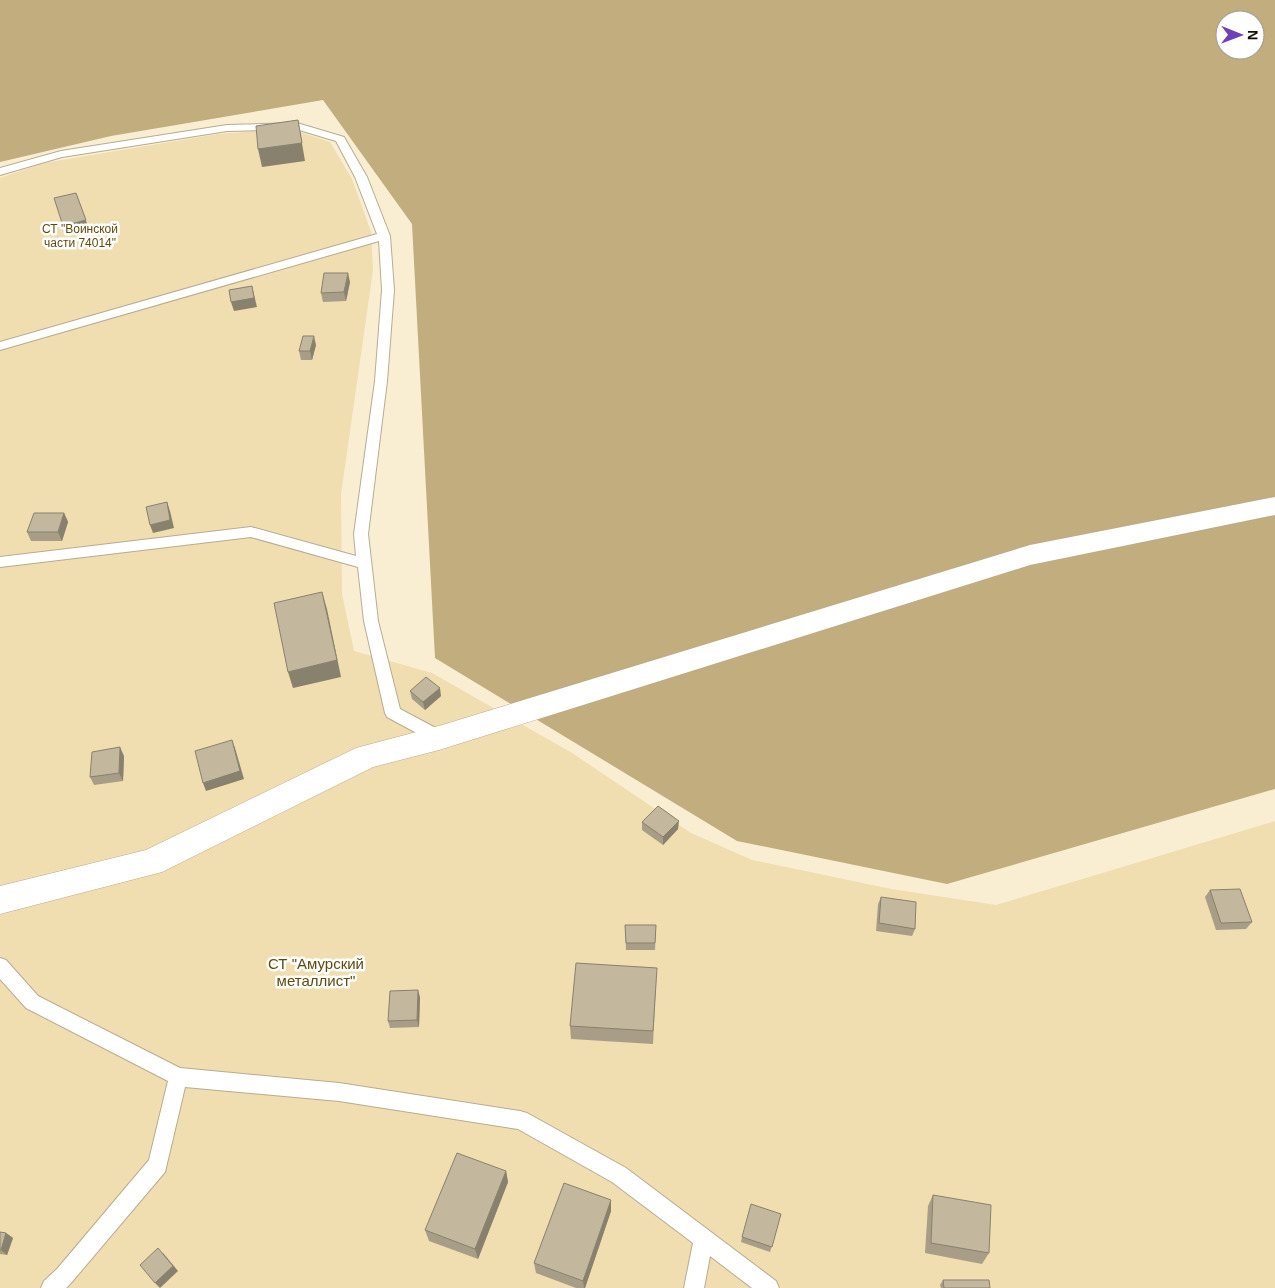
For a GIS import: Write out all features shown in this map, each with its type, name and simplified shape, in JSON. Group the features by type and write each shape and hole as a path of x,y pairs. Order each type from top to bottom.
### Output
{"street":[{"path":"0,900 151,862 366,757 439,738 1030,555 1275,506"}],"lane":[{"path":"0,172 61,154 217,130 297,126 340,139 360,177 384,236 388,290 381,382 361,534 371,621 393,713 439,738"},
{"path":"0,346 384,236"},
{"path":"0,562 251,532 365,564"},
{"path":"0,966 32,1002 178,1077 339,1092 520,1120 619,1175 769,1288"},
{"path":"51,1288 64,1276 158,1165 178,1077"},
{"path":"694,1288 704,1240"}],"green space":[{"name":"СТ \"Амурский металлист\"","path":"269,130 297,131 330,142 352,179 371,232 373,270 341,494 342,594 354,651 432,673 572,753 691,833 752,860 891,889 996,905 1275,821 1275,1288 0,1288 0,178 44,163 218,134"}],"shaded area":[{"path":"0,0 1275,0 1275,789 947,884 737,841 435,658 412,224 323,100 111,136 0,162"}],"building":[{"path":"298,120 302,143 258,149 256,126"},
{"path":"76,193 86,220 63,226 54,198"},
{"path":"324,273 348,273 344,292 321,293"},
{"path":"252,286 254,298 231,302 229,290"},
{"path":"303,336 314,336 310,351 299,351"},
{"path":"167,502 170,520 150,525 146,507"},
{"path":"34,513 64,513 58,532 27,532"},
{"path":"322,592 337,660 288,672 274,603"},
{"path":"426,677 440,688 423,702 410,691"},
{"path":"232,740 240,771 203,783 195,751"},
{"path":"120,747 119,773 90,777 92,752"},
{"path":"658,806 679,821 663,837 642,822"},
{"path":"1240,889 1252,922 1221,923 1210,890"},
{"path":"881,897 916,902 915,929 879,923"},
{"path":"625,925 656,925 655,943 626,943"},
{"path":"576,963 657,968 653,1031 570,1026"},
{"path":"418,990 417,1020 388,1021 390,991"},
{"path":"457,1153 506,1171 475,1249 425,1230"},
{"path":"564,1183 611,1200 583,1281 534,1263"},
{"path":"933,1195 991,1205 989,1253 931,1243"},
{"path":"751,1204 781,1214 772,1247 742,1237"},
{"path":"0,1232 6,1233 1,1250 0,1250"},
{"path":"158,1248 173,1266 155,1283 140,1265"},
{"path":"943,1280 989,1280 990,1288 944,1288"}],"park label":[{"name":"СТ \"Воинской части 74014\"","path":"80,236"}]}
